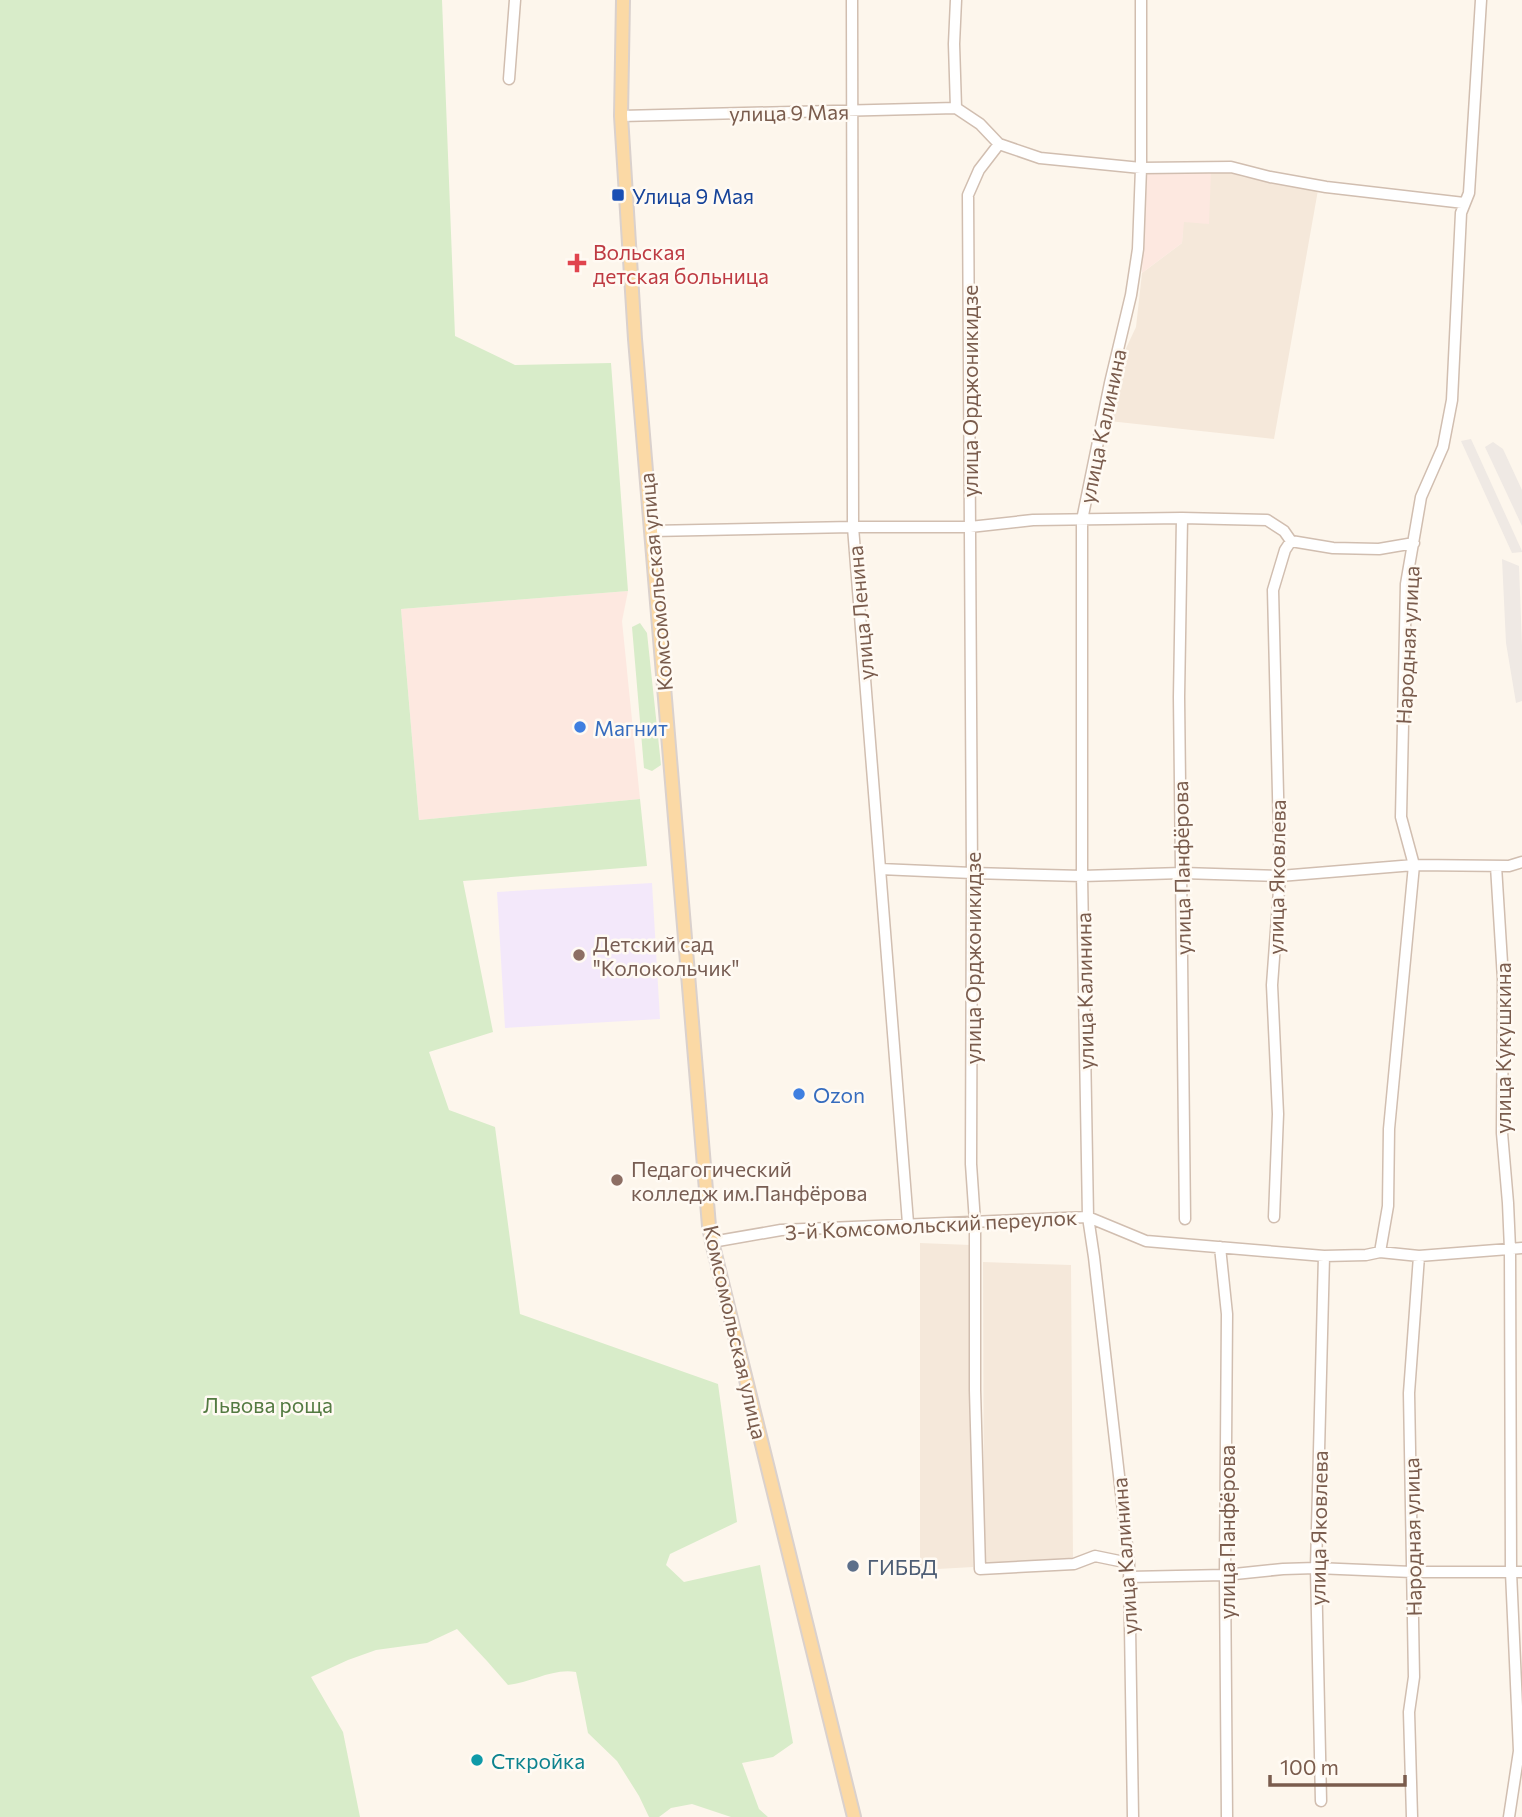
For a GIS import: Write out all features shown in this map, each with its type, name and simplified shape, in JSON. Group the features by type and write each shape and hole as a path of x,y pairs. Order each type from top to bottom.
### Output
{"main road":[{"name":"Комсомольская улица","path":"623,0 621,116 634,326 712,1242 854,1817"}],"street":[{"path":"509,79 515,0"},
{"name":"улица Ленина","path":"852,0 853,527 908,1223"},
{"path":"956,0 956,108 980,124 999,144 1040,158 1141,169 1231,167 1326,187 1464,203"},
{"name":"улица Калинина","path":"1133,1817 1129,1563 1088,1217 1082,876 1082,520 1131,295 1138,249 1141,0"},
{"name":"Народная улица","path":"1380,1252 1388,1206 1389,1129 1414,865 1401,817 1406,584 1421,497 1443,447 1452,400 1461,213 1469,194 1481,0"},
{"name":"улица 9 Мая","path":"621,116 956,108"},
{"name":"улица Орджоникидзе","path":"999,144 979,170 968,195 971,1164 975,1222 975,1390 980,1569 1074,1564 1095,1556 1129,1563"},
{"path":"651,530 970,527 1032,520 1182,518 1267,520 1284,531 1292,541 1333,548 1380,549 1414,543"},
{"name":"улица Панфёрова","path":"1182,518 1179,697 1185,1219"},
{"name":"улица Яковлева","path":"1274,1217 1278,1114 1272,985 1280,876 1273,590 1285,550 1292,541"},
{"path":"880,869 1082,876 1181,873 1280,876 1414,865 1509,866 1522,862"},
{"name":"улица Кукушкина","path":"1496,866 1503,979 1502,1133 1510,1249 1517,1572 1519,1751 1509,1817"},
{"name":"3-й Комсомольский переулок","path":"712,1242 781,1230 1088,1217 1146,1241 1324,1256 1380,1252 1419,1256 1522,1248"},
{"name":"улица Панфёрова","path":"1220,1247 1227,1314 1227,1817"},
{"name":"улица Яковлева","path":"1321,1801 1316,1568 1324,1256"},
{"name":"Народная улица","path":"1412,1817 1409,1712 1415,1677 1409,1394 1419,1256"},
{"path":"1129,1577 1225,1575 1316,1568 1412,1573 1517,1572"}],"shaded area":[{"path":"1224,170 1243,177 1318,190 1274,439 1109,421 1121,359 1136,327 1142,273 1182,243 1183,222 1211,171"},
{"path":"1211,171 1209,224 1184,222 1182,243 1142,273 1145,173"},
{"path":"1471,439 1522,552 1512,553 1461,441"},
{"path":"1493,442 1503,449 1522,490 1522,526 1485,447"},
{"path":"1502,559 1519,566 1522,701 1516,703 1506,643"},
{"path":"628,591 622,621 640,799 419,820 401,609"},
{"name":"Детский сад \"Колокольчик\"","path":"652,883 660,1019 505,1028 497,892"},
{"path":"920,1243 970,1245 973,1567 920,1570"},
{"path":"983,1262 1071,1265 1073,1561 984,1566"}],"green space":[{"name":"Львова роща","path":"0,0 442,0 455,336 515,365 611,363 628,591 401,609 419,820 640,799 647,866 463,881 493,1032 429,1052 449,1110 495,1127 520,1314 718,1384 737,1522 670,1554 666,1565 684,1582 760,1565 793,1743 773,1757 742,1763 759,1809 768,1817 731,1817 692,1804 671,1808 659,1817 649,1817 617,1761 588,1733 576,1672 558,1672 508,1685 457,1629 427,1643 376,1650 311,1677 343,1732 360,1817 0,1817"},
{"path":"640,623 647,633 661,765 652,771 644,768 632,627"}],"place":[{"name":"Улица 9 Мая","path":"618,195"},
{"name":"Вольская детская больница","path":"577,263"},
{"name":"Магнит","path":"580,727"},
{"name":"Детский сад \"Колокольчик\"","path":"579,955"},
{"name":"Ozon","path":"799,1094"},
{"name":"Педагогический колледж им.Панфёрова","path":"617,1180"},
{"name":"ГИББД","path":"853,1566"},
{"name":"Сткройка","path":"477,1760"}]}
